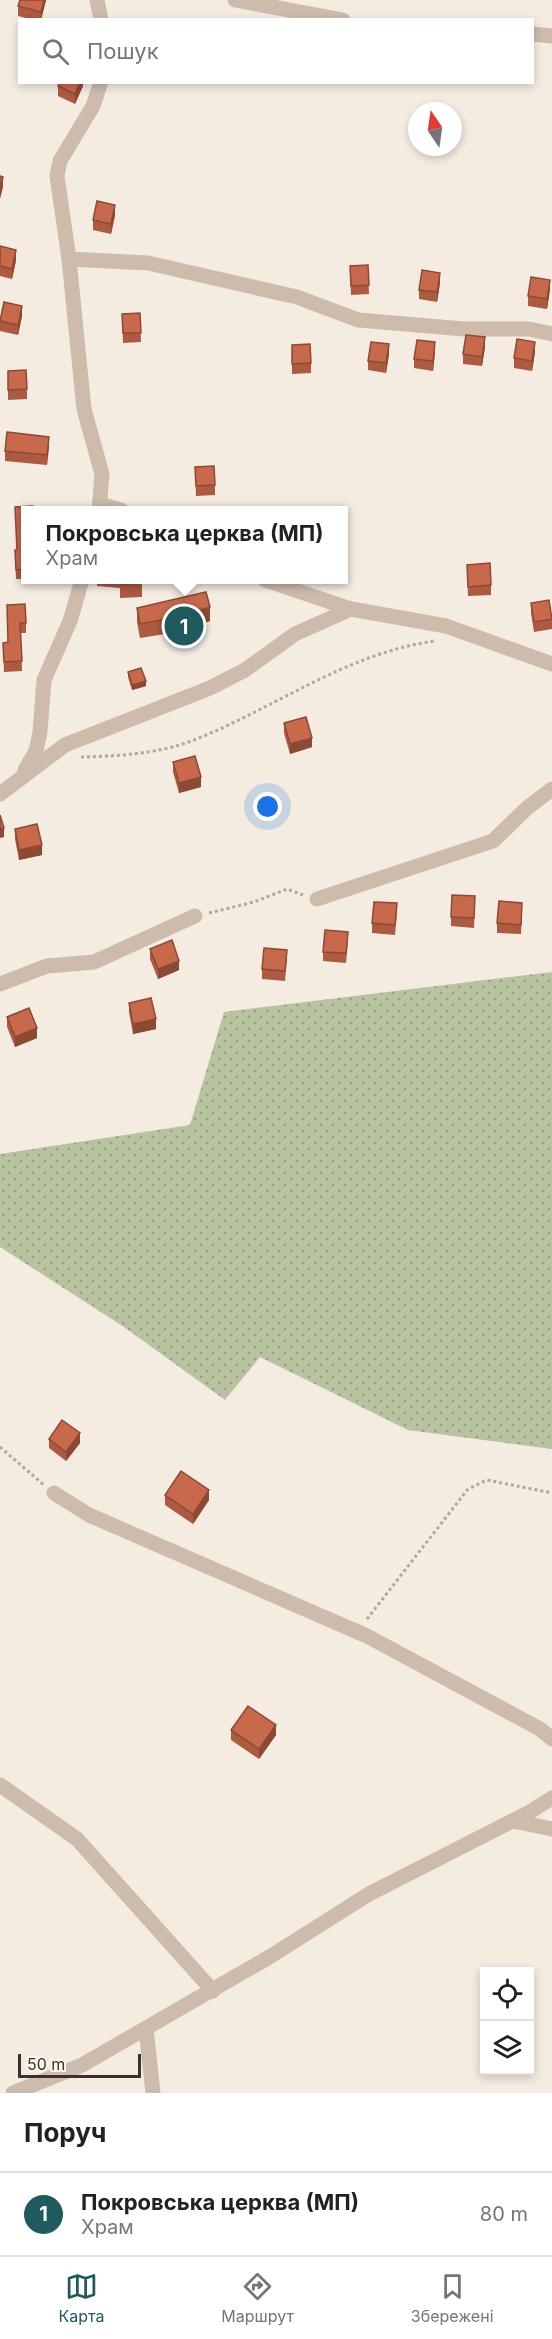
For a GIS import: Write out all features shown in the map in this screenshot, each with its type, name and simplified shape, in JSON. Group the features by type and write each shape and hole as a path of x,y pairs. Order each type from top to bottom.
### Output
{"street":[{"path":"97,0 101,18"},
{"path":"235,0 332,18"},
{"path":"534,34 552,36"},
{"path":"100,84 93,106 60,161 59,169 60,202 69,259 84,409 102,474 100,506"},
{"path":"69,259 148,263 297,297 358,320 464,329 529,329 552,334"},
{"path":"22,776 36,751 40,732 44,680 70,621 81,584"},
{"path":"279,584 351,609 446,626 552,664"},
{"path":"0,794 65,745 210,688 244,670 295,634 351,609"},
{"path":"317,899 492,841 526,808 552,789"},
{"path":"0,984 47,966 94,962 195,916"},
{"path":"54,1493 89,1515 357,1632 540,1729 552,1739"},
{"path":"0,1785 77,1839 213,1991"},
{"path":"13,2093 82,2065 213,1991 369,1894 551,1802"},
{"path":"513,1821 552,1829"},
{"path":"146,2029 153,2093"}],"path":[{"path":"72,757 126,756 192,741 335,671 402,645 438,640"},
{"path":"195,916 254,902 287,890 317,899"},
{"path":"0,1447 54,1493"},
{"path":"357,1632 468,1489 487,1480 552,1493"}],"green space":[{"path":"552,972 552,1449 408,1430 260,1357 225,1400 124,1327 0,1247 0,1154 190,1125 224,1012"}],"building":[{"path":"20,0 44,0 41,12 18,6"},
{"path":"59,84 79,84 75,94 58,86"},
{"path":"97,201 115,205 111,224 93,220"},
{"path":"0,246 16,250 12,269 0,266"},
{"path":"368,265 369,285 351,286 350,266"},
{"path":"422,270 440,273 437,292 419,290"},
{"path":"531,277 550,280 547,299 528,296"},
{"path":"4,302 22,306 18,325 0,321"},
{"path":"140,313 141,333 123,333 122,314"},
{"path":"466,335 485,337 482,357 463,354"},
{"path":"517,339 535,342 532,361 514,358"},
{"path":"417,340 435,342 433,361 414,359"},
{"path":"371,342 389,344 386,363 368,361"},
{"path":"310,344 311,363 292,364 292,345"},
{"path":"26,370 27,389 8,390 8,371"},
{"path":"7,432 49,437 47,455 5,451"},
{"path":"214,466 215,485 196,486 195,467"},
{"path":"15,507 21,507 21,569 16,570 15,550 17,550"},
{"path":"490,563 491,585 468,587 467,565"},
{"path":"206,592 210,607 196,611 196,614 140,624 137,608"},
{"path":"549,600 552,619 534,622 531,603"},
{"path":"25,604 26,623 20,623 22,661 4,662 3,643 8,642 7,605"},
{"path":"141,668 146,681 132,685 128,672"},
{"path":"306,717 312,738 290,744 284,723"},
{"path":"195,756 201,777 179,783 173,762"},
{"path":"0,815 4,828 0,829"},
{"path":"37,824 42,845 19,850 15,829"},
{"path":"452,895 475,896 474,918 451,917"},
{"path":"499,901 522,903 521,925 497,923"},
{"path":"374,902 397,903 395,925 372,923"},
{"path":"325,930 348,932 346,953 323,952"},
{"path":"172,940 179,961 158,969 150,949"},
{"path":"264,948 287,950 285,971 262,969"},
{"path":"151,998 156,1019 133,1024 129,1003"},
{"path":"29,1008 37,1028 15,1037 7,1017"},
{"path":"62,1420 80,1433 66,1452 49,1439"},
{"path":"181,1471 209,1490 193,1514 165,1495"},
{"path":"248,1706 276,1725 259,1749 231,1730"}],"place":[{"name":"Покровська церква (МП)","path":"184,626"}]}
